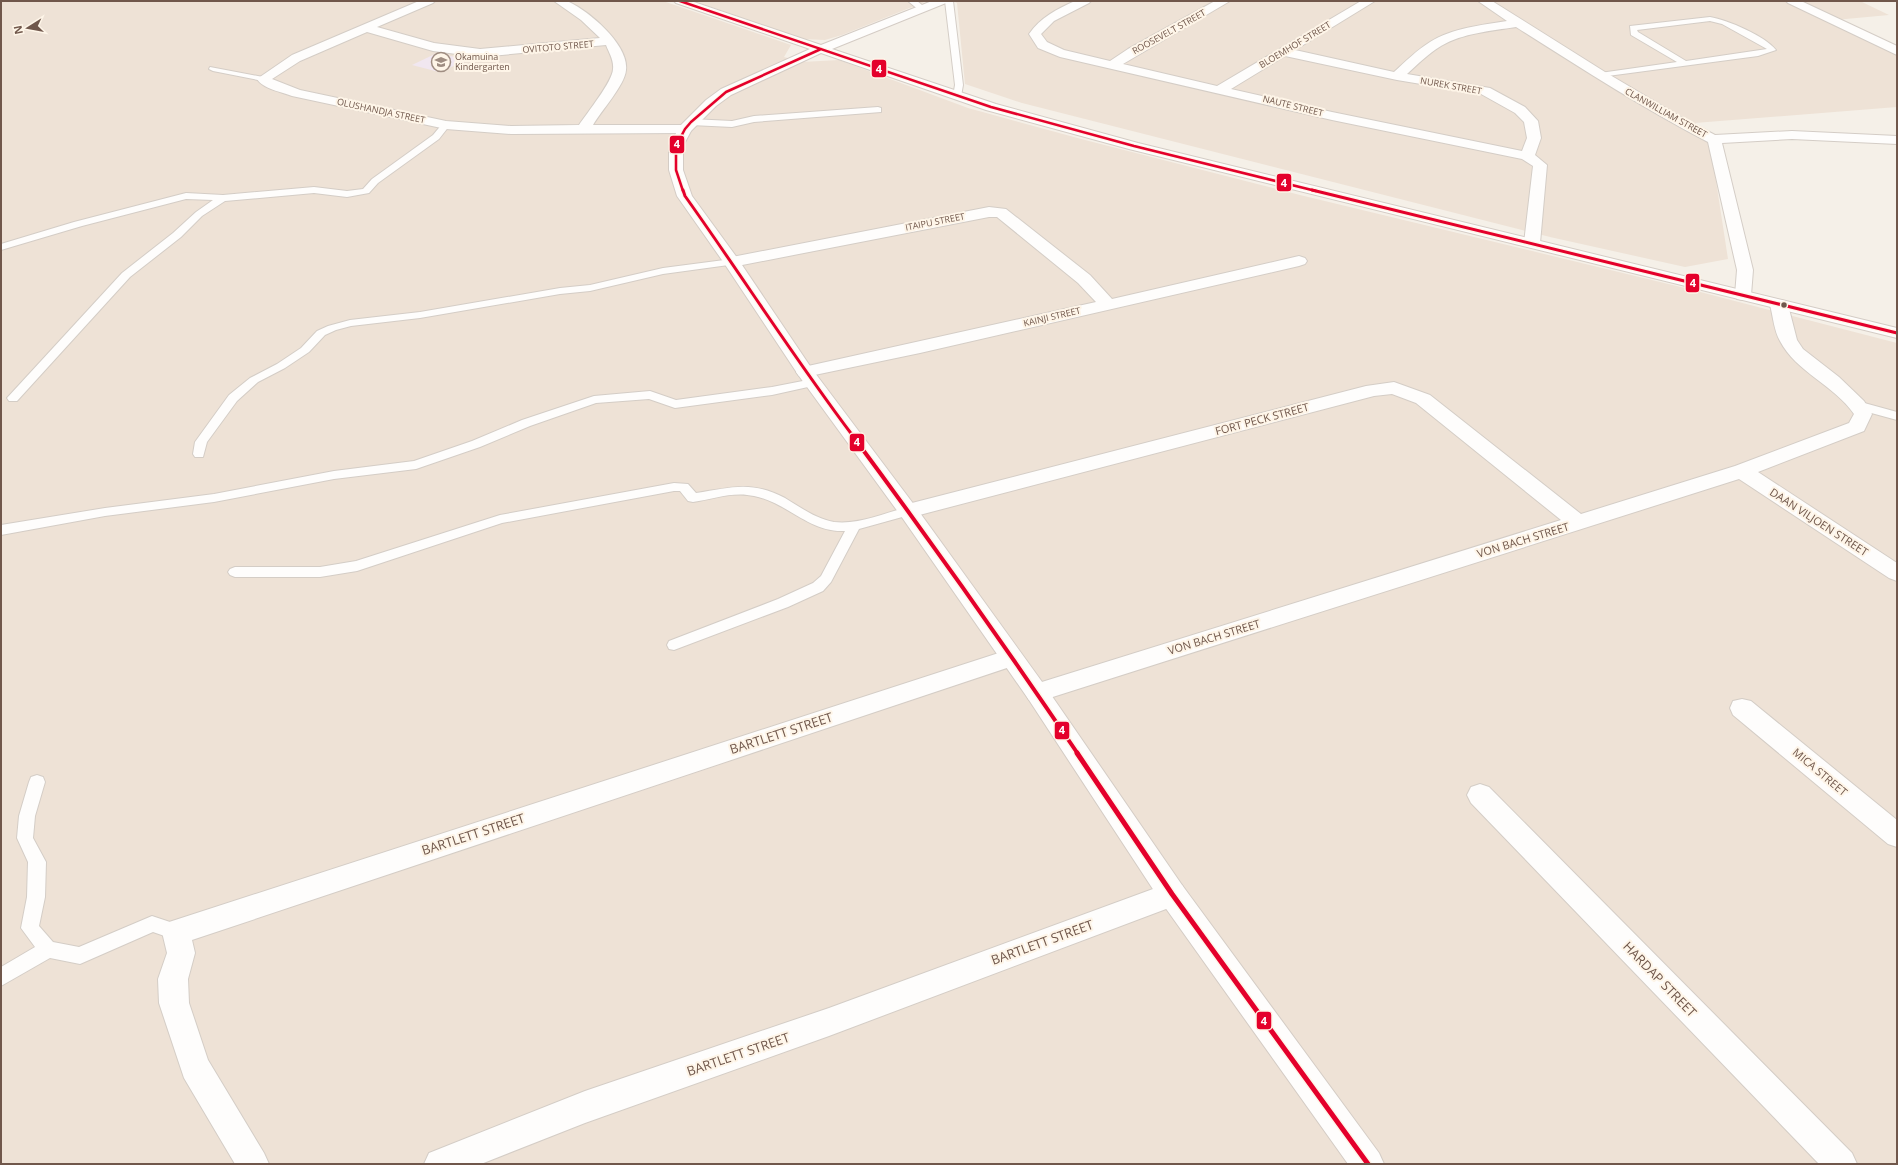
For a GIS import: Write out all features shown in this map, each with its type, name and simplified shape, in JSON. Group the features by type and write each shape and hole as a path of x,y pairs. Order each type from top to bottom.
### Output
{"street":[{"path":"263,78 296,58 429,1"},
{"path":"560,1 585,16 610,41 619,60 620,70 617,81 596,109 584,129"},
{"path":"680,1 957,96 1134,146 1897,333"},
{"path":"942,1 821,49 754,78 726,92 688,125 676,146 676,170 678,177 685,196 732,262 809,378 908,511 1037,693 1172,894 1368,1164"},
{"name":"NAUTE STREET","path":"1085,1 1050,17 1040,26 1035,34 1042,45 1060,53 1114,64 1332,116 1527,156"},
{"name":"ROOSEVELT STREET","path":"1114,64 1132,52 1224,1"},
{"name":"BLOEMHOF STREET","path":"1221,89 1369,1"},
{"name":"CLANWILLIAM STREET","path":"1484,1 1600,75 1676,120 1713,139 1716,144 1745,270 1743,295"},
{"path":"1792,1 1897,51"},
{"name":"NUREK STREET","path":"1397,76 1440,42 1457,35 1517,23"},
{"name":"OVITOTO STREET","path":"366,28 433,46 458,51 480,53 551,48 610,41"},
{"name":"NUREK STREET","path":"1284,52 1397,76 1485,91 1520,110 1531,121 1534,138 1527,156"},
{"name":"OLUSHANDJA STREET","path":"263,78 276,86 297,93 446,125 511,130 688,125"},
{"path":"1713,139 1792,136 1897,140"},
{"path":"1527,156 1540,164 1532,243"},
{"name":"ITAIPU STREET","path":"732,262 989,212 1001,212 1084,279 1107,304"},
{"name":"KAINJI STREET","path":"809,378 920,348 1299,261"},
{"path":"1779,305 1788,340 1797,353 1832,381 1857,405"},
{"name":"FORT PECK STREET","path":"908,511 1373,390 1394,388 1423,399 1578,523"},
{"name":"VON BACH STREET","path":"1037,693 1742,471 1857,427 1863,414 1857,405"},
{"name":"DAAN VILJOEN STREET","path":"1742,471 1897,573"},
{"name":"BARTLETT STREET","path":"176,932 1011,658"},
{"name":"MICA STREET","path":"1742,708 1897,836"},
{"name":"HARDAP STREET","path":"1480,795 1841,1164"},
{"name":"BARTLETT STREET","path":"440,1164 585,1107 829,1022 1172,894"},
{"path":"176,932 181,953 173,979 174,1003 176,1010 196,1067 253,1164"}],"lane":[{"path":"912,1 923,9"},
{"path":"949,1 958,85 957,96"},
{"path":"1600,75 1685,64 1758,54 1772,50 1724,22 1710,19 1633,28 1634,33 1685,64"},
{"path":"213,68 263,78"},
{"path":"688,125 732,124 754,119 878,110"},
{"path":"1,247 78,224 186,196 223,198 314,190 347,194 366,191 375,181 436,137 446,125"},
{"path":"13,398 126,275 176,235 199,214 223,198"},
{"path":"199,454 201,442 234,398 254,380 281,366 305,350 321,333 332,328 350,323 420,315 560,291 590,288 663,271 732,262"},
{"path":"1,530 105,512 214,498 334,475 416,464 476,444 526,423 594,400 650,395 675,404 772,391 809,378"},
{"path":"1857,405 1897,416"},
{"path":"235,572 320,572 357,566 500,519 674,487 683,487 693,498 745,490 765,495 822,523 832,526 854,526 908,511"},
{"path":"674,645 818,587 826,579 845,546 854,526"},
{"path":"37,782 27,816 25,838 37,862 36,897 30,928 48,949 80,956 152,924 176,932"},
{"path":"1,977 48,949"}],"shaded area":[{"path":"1,1 663,1 791,45 784,57 802,62 839,60 968,108 1085,140 1300,195 1685,288 1897,343 1897,1164 1,1164"},
{"path":"694,1 927,1 842,35 825,40 804,39"},
{"path":"953,1 1860,1 1889,15 1835,20 1897,51 1897,107 1682,124 1710,142 1728,259 1685,267 1550,237 1022,103 965,84 957,3"},
{"name":"Okamuina Kindergarten","path":"435,54 471,59 439,72 412,65"}],"transit line":[{"name":"4","path":"680,1 991,107 1134,146 1897,333"},
{"name":"4","path":"821,49 726,92 691,122 685,129 676,146 676,170 685,196 732,262 805,372 908,511 1037,693 1172,894 1368,1164"}],"place":[{"name":"Okamuina Kindergarten","path":"441,62"}]}
